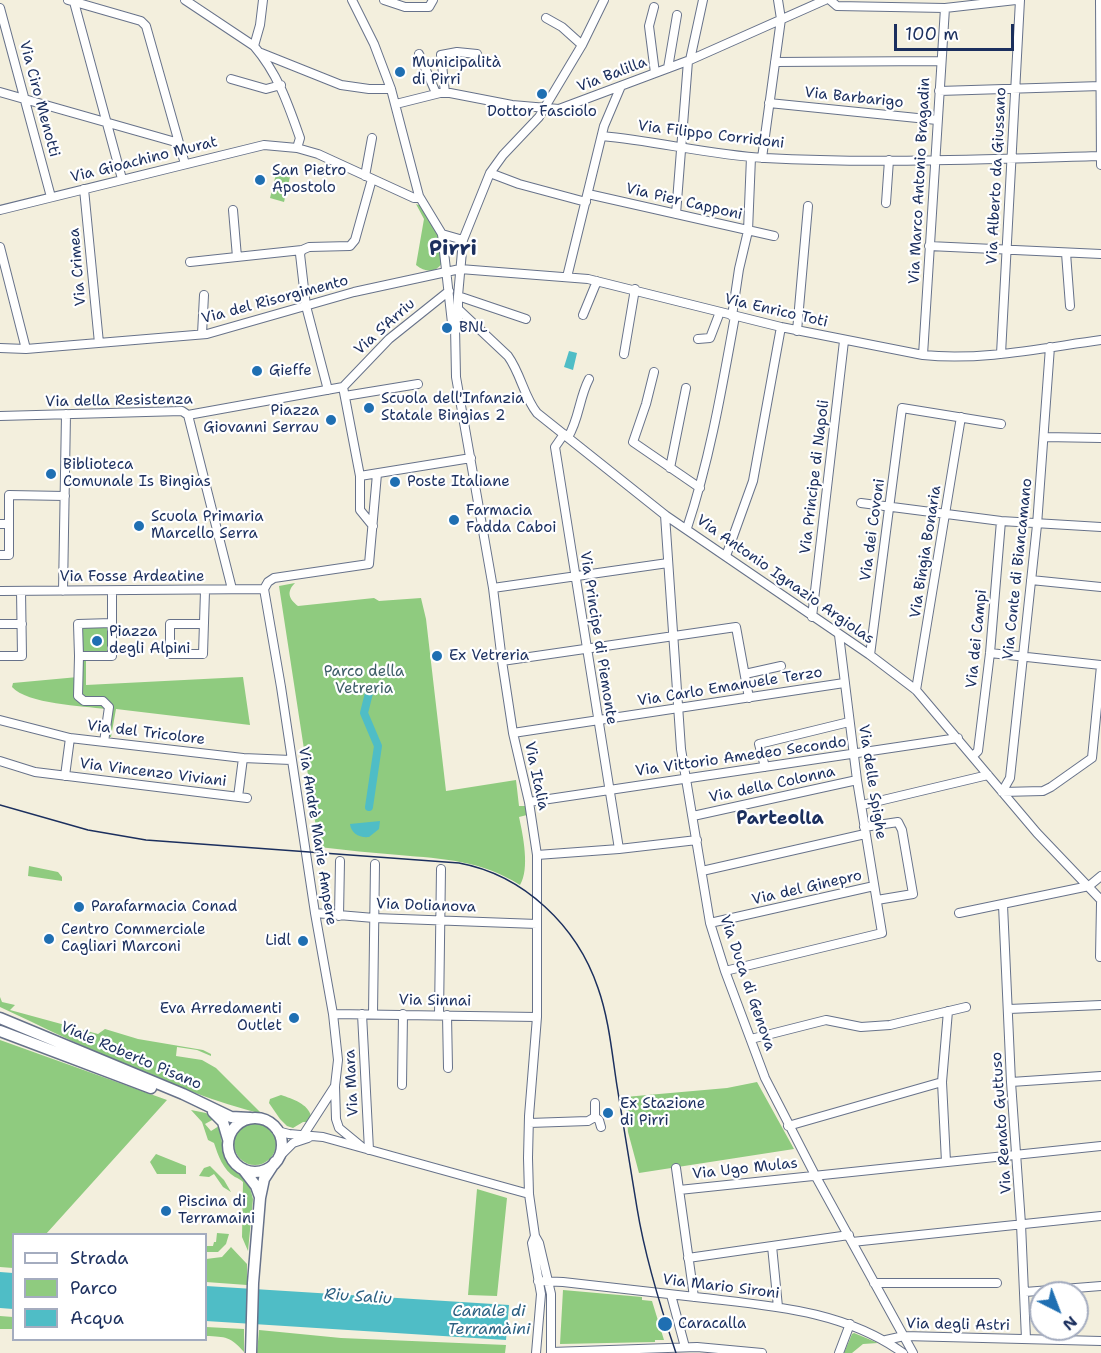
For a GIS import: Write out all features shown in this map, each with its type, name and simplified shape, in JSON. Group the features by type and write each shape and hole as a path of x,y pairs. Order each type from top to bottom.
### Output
{"main road":[{"name":"Viale Roberto Pisano","path":"0,1018 183,1094 231,1117 250,1118"},
{"name":"Viale Roberto Pisano","path":"0,1031 212,1111 223,1122 228,1139"},
{"path":"251,1353 250,1332 260,1198 264,1179 276,1160 281,1146 277,1131 267,1121 250,1118 236,1125 228,1139 230,1156 256,1186 260,1198"},
{"path":"243,1169 264,1170 276,1160"}],"street":[{"path":"185,0 254,46 260,53 281,85 300,138 297,148"},
{"path":"254,46 260,25 263,0"},
{"path":"352,0 374,44 391,89 420,198 442,234 452,323 455,326 458,322 460,268 465,237 490,173 503,155 539,117 582,45 604,0"},
{"path":"384,0 405,7 429,7 433,0"},
{"path":"676,214 689,60 703,0"},
{"path":"762,158 781,19 778,0"},
{"name":"Via Balilla","path":"440,93 512,105 559,109 689,60 827,0 837,6 945,8 1018,0"},
{"name":"Via Alberto da Giussano","path":"1001,354 1016,88 1018,0"},
{"path":"1100,0 1101,165"},
{"path":"71,1 122,179"},
{"path":"71,1 141,21 146,26 185,164"},
{"path":"654,7 649,26 655,73"},
{"name":"Via Ciro Menotti","path":"0,8 51,197"},
{"name":"Via Marco Antonio Bragadin","path":"923,355 945,8"},
{"path":"668,68 677,15"},
{"path":"546,18 562,27 582,45"},
{"path":"440,93 441,55 457,52 477,54"},
{"path":"260,53 341,85 391,89"},
{"path":"419,54 440,93"},
{"path":"775,62 940,61"},
{"path":"231,79 266,89 281,85"},
{"path":"567,277 604,126 621,86"},
{"path":"939,91 1101,86"},
{"path":"0,92 178,143"},
{"path":"396,104 440,93"},
{"name":"Via Barbarigo","path":"769,103 937,120"},
{"name":"Via Filippo Corridoni","path":"602,136 762,158 837,161 1101,156"},
{"path":"190,262 302,250 309,247 353,244 369,178 372,138"},
{"name":"Via Gioachino Murat","path":"0,210 264,145 297,148 318,154 414,198 420,198"},
{"path":"687,528 711,447 734,316 739,269 748,231 752,157"},
{"path":"886,203 889,160"},
{"name":"Via Pier Capponi","path":"490,173 519,184 676,214 774,236"},
{"name":"Via Crimea","path":"84,189 99,343"},
{"path":"797,330 808,206"},
{"path":"233,210 237,257"},
{"path":"442,234 465,237"},
{"path":"930,246 1101,254"},
{"path":"0,247 26,349"},
{"path":"302,250 300,254 306,306 328,390"},
{"path":"1066,253 1070,306"},
{"name":"Via Enrico Toti","path":"447,271 460,268 597,281 781,327 923,355 962,357 1001,354 1101,340"},
{"name":"Via del Risorgimento","path":"0,348 26,349 202,334 354,292 447,271"},
{"path":"583,315 597,281"},
{"path":"624,354 635,290"},
{"name":"Via S'Arriu","path":"343,387 389,339 449,291"},
{"path":"202,334 204,295"},
{"path":"458,296 526,319"},
{"name":"Via Antonio Ignazio Argiolas","path":"458,309 508,356 514,364 532,407 566,436 665,515 870,655 916,690 1037,833 1101,901"},
{"path":"698,339 710,338 720,312"},
{"name":"Via Italia","path":"455,326 456,378 493,588 513,733 529,802 537,855 537,1017 529,1123 529,1194 535,1236 539,1243 548,1281 552,1311 551,1353"},
{"path":"726,556 753,481 781,327"},
{"name":"Via Principe di Napoli","path":"812,617 844,341"},
{"name":"Via Conte di Biancamano","path":"1002,792 1010,778 1037,525 1050,347"},
{"path":"654,372 633,442 700,488"},
{"name":"Via Principe di Piemonte","path":"589,379 579,403 573,429 555,447 619,849"},
{"path":"345,396 418,384"},
{"path":"343,387 360,476 360,510 373,526"},
{"name":"Via della Resistenza","path":"0,416 182,411 188,415 343,387"},
{"path":"670,468 687,388"},
{"name":"Via dei Covoni","path":"870,655 902,408 961,417"},
{"path":"63,591 66,414"},
{"path":"188,415 232,590"},
{"path":"961,417 1001,424"},
{"name":"Via Bingia Bonaria","path":"916,690 961,417"},
{"path":"1044,437 1101,438"},
{"path":"360,476 471,459"},
{"path":"264,589 274,578 369,564 376,474"},
{"path":"0,555 9,555 4,524 9,495 65,496"},
{"path":"861,502 1037,525 1101,527"},
{"name":"Via Duca di Genova","path":"665,515 681,749 710,923 725,971 765,1078 788,1126 913,1353"},
{"name":"Via dei Campi","path":"973,756 978,751 990,653 1001,521"},
{"path":"493,588 668,563"},
{"path":"1031,580 1101,587"},
{"name":"Via Fosse Ardeatine","path":"0,591 264,589"},
{"name":"Via Andrè Marie Ampere","path":"264,589 333,1014 338,1060 335,1086 336,1119 339,1128 365,1149"},
{"path":"0,656 22,656 21,591"},
{"path":"79,656 112,656 112,591"},
{"path":"203,624 170,624 170,654 203,654 205,591"},
{"path":"104,742 109,707 103,701 84,701 78,696 78,624 112,623"},
{"path":"0,624 22,624"},
{"path":"502,661 736,627 749,698"},
{"name":"Via delle Spighe","path":"725,971 882,933 857,780 839,635"},
{"path":"990,653 1101,666 1092,758 1043,791 1002,792"},
{"path":"745,674 781,666"},
{"name":"Via Carlo Emanuele Terzo","path":"513,733 844,682"},
{"name":"Via del Tricolore","path":"0,720 70,738 243,758 291,760"},
{"path":"765,767 759,744 849,722"},
{"name":"Via Vincenzo Viviani","path":"65,776 70,738"},
{"name":"Via Vittorio Amedeo Secondo","path":"529,802 958,738"},
{"name":"Via Vincenzo Viviani","path":"238,797 243,758"},
{"name":"Via Vincenzo Viviani","path":"0,761 35,772 248,798"},
{"path":"862,805 988,775"},
{"name":"Via della Colonna","path":"693,816 857,780"},
{"path":"702,871 898,822 902,830 913,894 877,900"},
{"path":"537,855 697,840"},
{"path":"339,916 340,861"},
{"path":"373,1014 375,864"},
{"path":"441,869 443,1015 448,1068"},
{"path":"959,913 1089,886 1101,876"},
{"name":"Via del Ginepro","path":"710,923 874,886"},
{"path":"1100,957 1101,901"},
{"name":"Via Renato Guttuso","path":"1003,905 1011,1082 1022,1224 1026,1339"},
{"name":"Via Dolianova","path":"315,914 537,924"},
{"path":"1009,1010 1101,1005"},
{"path":"751,1040 826,1020 861,1027 890,1025 966,1007"},
{"path":"946,1162 942,1082 948,1011"},
{"name":"Via Sinnai","path":"333,1014 537,1017"},
{"name":"Via Mara","path":"362,1014 365,1149"},
{"path":"402,1085 403,1014"},
{"path":"1011,1082 1101,1076"},
{"path":"788,1126 942,1082"},
{"path":"304,1134 335,1086"},
{"path":"595,1103 595,1117 599,1120 601,1127"},
{"path":"529,1123 588,1121 595,1117"},
{"path":"277,1131 323,1137 529,1194"},
{"path":"276,1160 293,1143 302,1139 323,1137"},
{"name":"Via Ugo Mulas","path":"679,1190 1101,1146"},
{"path":"676,1168 694,1297"},
{"path":"688,1257 772,1246 1101,1216"},
{"name":"Via Italia","path":"535,1236 532,1243 541,1294 536,1353"},
{"path":"772,1246 778,1307"},
{"name":"Via Mario Sironi","path":"538,1281 778,1307 827,1316 886,1341 903,1353"},
{"path":"874,1283 997,1282"},
{"path":"1025,1292 1101,1286"},
{"path":"671,1295 685,1347"},
{"path":"839,1353 850,1324"},
{"name":"Via degli Astri","path":"886,1341 904,1336 1101,1341"},
{"path":"551,1353 685,1347 722,1348 762,1353"}],"green space":[{"path":"276,174 290,177 284,202 270,198"},
{"path":"416,204 421,206 438,235 442,263 433,270 426,270 416,265 424,219"},
{"name":"Parco della Vetreria","path":"295,583 290,589 290,595 292,601 298,606 374,598 379,601 421,598 426,619 446,791 516,780 519,806 525,806 527,815 519,817 525,861 525,870 520,885 491,870 461,862 319,847 279,586"},
{"path":"112,623 112,656 86,656 86,685 243,677 250,725 116,709 111,737 102,737 106,709 42,701 19,693 12,687 13,683 78,677 78,624"},
{"path":"29,866 58,872 62,881 28,876"},
{"path":"0,997 2,1002 15,1005 10,1010 98,1034 105,1029 138,1039 203,1050 211,1056 197,1050 177,1047 176,1056 202,1060 216,1068 262,1114 195,1093 96,1052 0,1007"},
{"path":"0,1040 167,1100 47,1233 12,1233 12,1268 0,1267"},
{"path":"757,1082 794,1149 639,1173 628,1132 625,1097 727,1088"},
{"path":"281,1095 307,1108 311,1116 308,1122 303,1122 293,1128 280,1119 269,1103 270,1099"},
{"path":"191,1110 206,1113 214,1119 205,1124 211,1131 219,1126 225,1159 249,1184 253,1199 248,1251 242,1237 243,1182 224,1166 214,1143 208,1140 202,1122"},
{"path":"255,1123 270,1129 276,1144 270,1159 255,1165 240,1159 234,1144 240,1129"},
{"path":"156,1154 186,1166 186,1174 157,1174 150,1162"},
{"path":"210,1166 224,1180 231,1192 223,1187 214,1174 209,1177 199,1176 204,1168"},
{"path":"477,1189 507,1198 497,1296 468,1295"},
{"path":"217,1233 229,1234 226,1244 218,1252 207,1252 207,1246 213,1246"},
{"path":"231,1247 247,1264 247,1285 207,1282 207,1259 222,1257"},
{"path":"563,1290 642,1297 642,1300 652,1301 664,1340 560,1344"},
{"path":"0,1316 12,1317 12,1329 0,1329"},
{"path":"207,1327 244,1329 244,1352 227,1338 207,1336"},
{"path":"259,1330 341,1338 506,1345 505,1353 257,1353"},
{"path":"854,1333 878,1343 863,1344 852,1353 844,1353"}],"water":[{"path":"569,351 577,353 573,370 564,367"},
{"path":"380,821 379,829 369,837 356,834 350,824"},
{"path":"0,1272 12,1273 12,1309 0,1308"},
{"name":"Canale di Terramàini","path":"207,1286 509,1305 506,1340 207,1321"}],"waterway":[{"path":"369,693 364,713 378,746 369,807"}],"tram line":[{"path":"0,805 88,830 146,840 459,863 483,869 526,891 562,924 577,944 589,965 602,1000 640,1226 676,1353"}],"place":[{"name":"Municipalità di Pirri","path":"400,72"},
{"name":"Dottor Fasciolo","path":"542,94"},
{"name":"San Pietro Apostolo","path":"260,180"},
{"name":"BNL","path":"447,328"},
{"name":"Gieffe","path":"257,371"},
{"name":"Scuola dell'Infanzia Statale Bingias 2","path":"369,408"},
{"name":"Piazza Giovanni Serrau","path":"331,420"},
{"name":"Biblioteca Comunale Is Bingias","path":"51,474"},
{"name":"Poste Italiane","path":"395,482"},
{"name":"Farmacia Fadda Caboi","path":"454,520"},
{"name":"Scuola Primaria Marcello Serra","path":"139,526"},
{"name":"Piazza degli Alpini","path":"97,641"},
{"name":"Ex Vetreria","path":"437,656"},
{"name":"Parafarmacia Conad","path":"79,907"},
{"name":"Centro Commerciale Cagliari Marconi","path":"49,939"},
{"name":"Lidl","path":"303,941"},
{"name":"Eva Arredamenti Outlet","path":"294,1018"},
{"name":"Ex Stazione di Pirri","path":"608,1113"},
{"name":"Piscina di Terramaini","path":"166,1211"},
{"name":"Caracalla","path":"665,1324"}],"district":[{"name":"Pirri","path":"453,250"},
{"name":"Parteolla","path":"780,819"}],"water label":[{"name":"Riu Saliu","path":"358,1297"}]}
